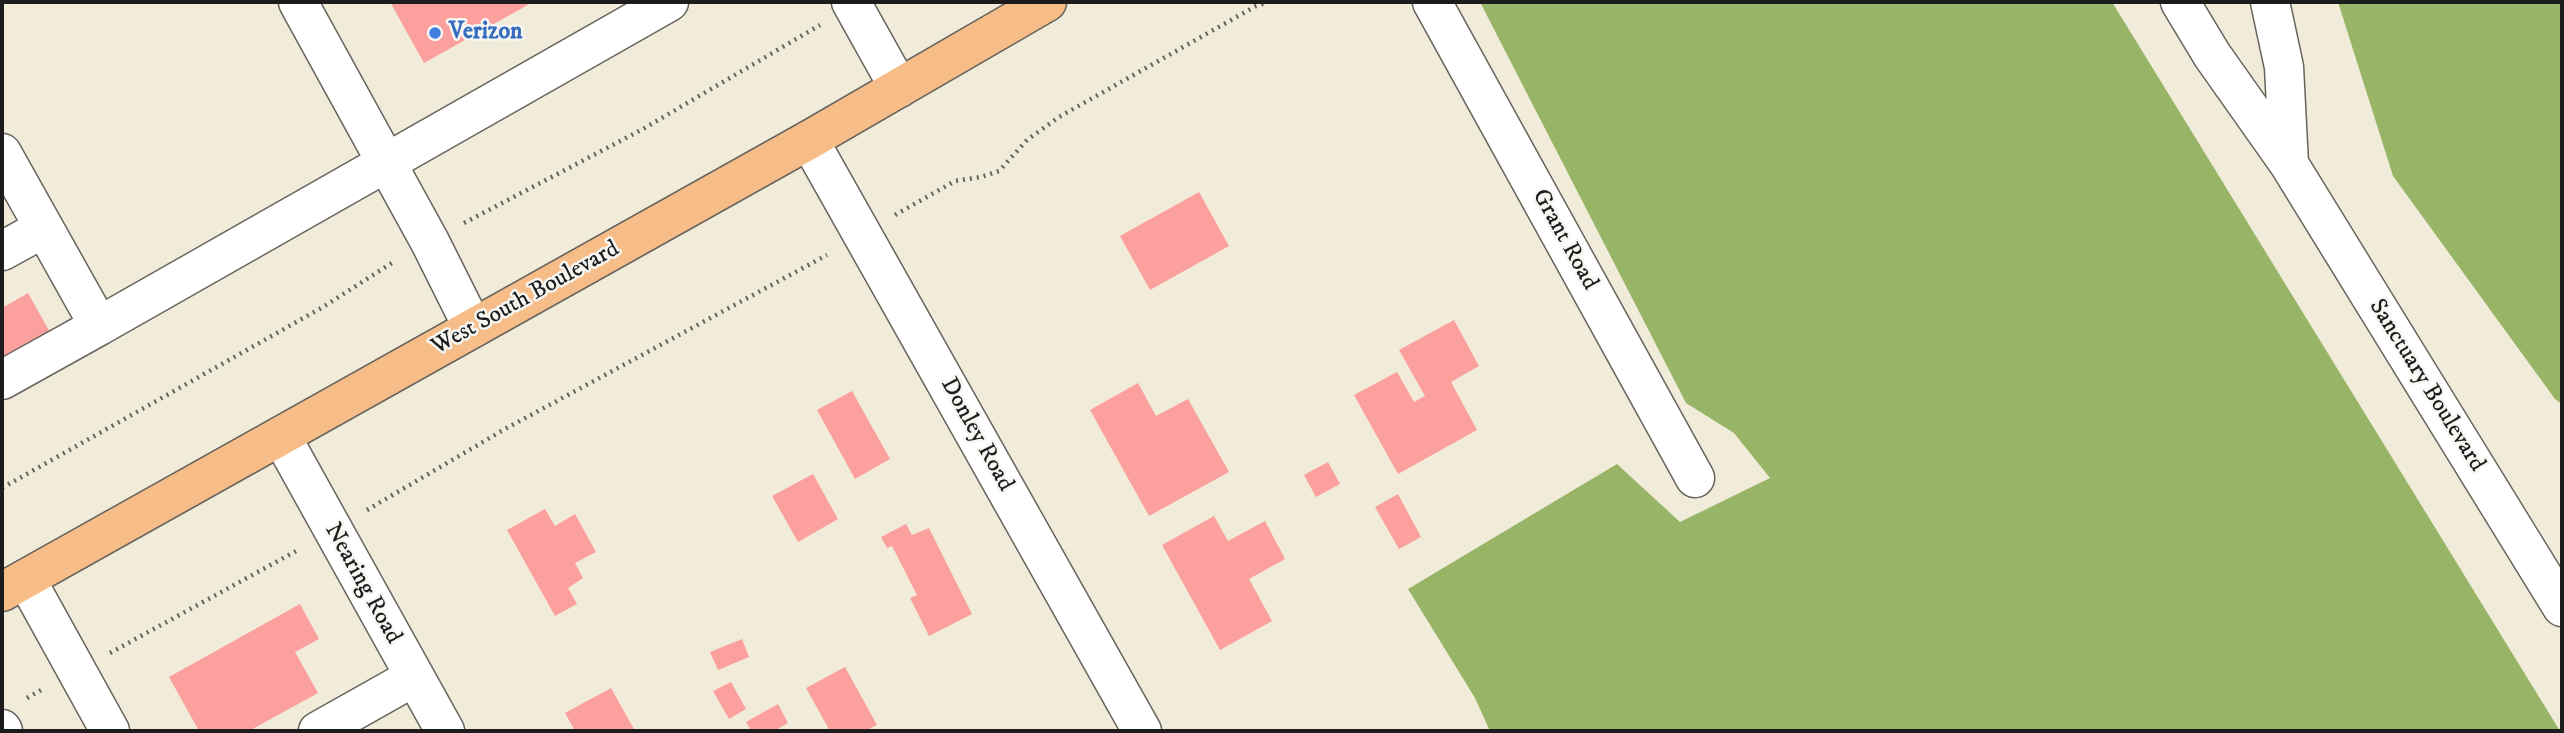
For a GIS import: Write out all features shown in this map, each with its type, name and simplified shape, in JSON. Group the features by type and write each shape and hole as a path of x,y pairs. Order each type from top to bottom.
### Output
{"main road":[{"name":"West South Boulevard","path":"14,585 809,140 1047,2"}],"street":[{"path":"298,2 473,328"},
{"path":"2,380 669,2"},
{"name":"Grant Road","path":"1432,2 1695,478"},
{"name":"Sanctuary Boulevard","path":"2180,2 2212,55 2289,164 2562,607"},
{"name":"Sanctuary Boulevard","path":"2270,2 2284,67 2289,164"},
{"path":"838,12 899,88"},
{"name":"Donley Road","path":"809,140 1142,731"},
{"path":"2,153 99,326"},
{"path":"2,251 44,228"},
{"name":"Nearing Road","path":"281,436 444,731"},
{"path":"14,585 110,731"},
{"path":"318,731 414,677"}],"path":[{"path":"891,218 955,181 999,171 1027,140 1059,117 1256,6 1268,2"},
{"path":"460,226 643,129 838,12"},
{"path":"2,488 323,307 403,256"},
{"path":"375,506 505,429 816,262"},
{"path":"104,656 304,546"},
{"path":"8,721 51,684"}],"green space":[{"path":"1480,2 2112,2 2560,731 1490,731 1475,698 1408,589 1617,464 1680,522 1770,478 1734,433 1686,403"},
{"path":"2338,2 2562,2 2562,404 2555,399 2393,176"}],"building":[{"path":"390,2 533,2 424,63"},
{"path":"1199,192 1229,246 1150,290 1120,236"},
{"path":"28,293 51,334 2,361 2,308"},
{"path":"1454,320 1479,366 1451,382 1477,430 1398,474 1354,395 1397,372 1414,402 1425,396 1399,350"},
{"path":"1138,383 1156,416 1188,399 1229,472 1149,516 1090,410"},
{"path":"852,391 890,459 855,479 817,410"},
{"path":"1328,462 1340,484 1316,497 1304,475"},
{"path":"813,474 838,519 798,542 772,496"},
{"path":"1398,494 1421,537 1399,549 1375,507"},
{"path":"545,509 555,526 575,514 596,552 575,563 583,578 568,588 577,604 555,616 507,530"},
{"path":"1214,516 1228,541 1265,521 1285,559 1249,579 1272,621 1220,650 1162,545"},
{"path":"906,524 912,535 929,528 972,614 929,636 910,598 917,595 892,546 887,548 881,537"},
{"path":"300,604 319,639 295,652 318,693 249,731 199,731 169,677"},
{"path":"742,639 749,657 718,670 710,652"},
{"path":"845,667 877,725 865,731 830,731 806,688"},
{"path":"731,682 746,709 729,719 713,691"},
{"path":"611,688 635,731 575,731 565,713"},
{"path":"778,704 788,723 774,731 751,731 746,722"}],"place":[{"name":"Verizon","path":"435,33"}]}
